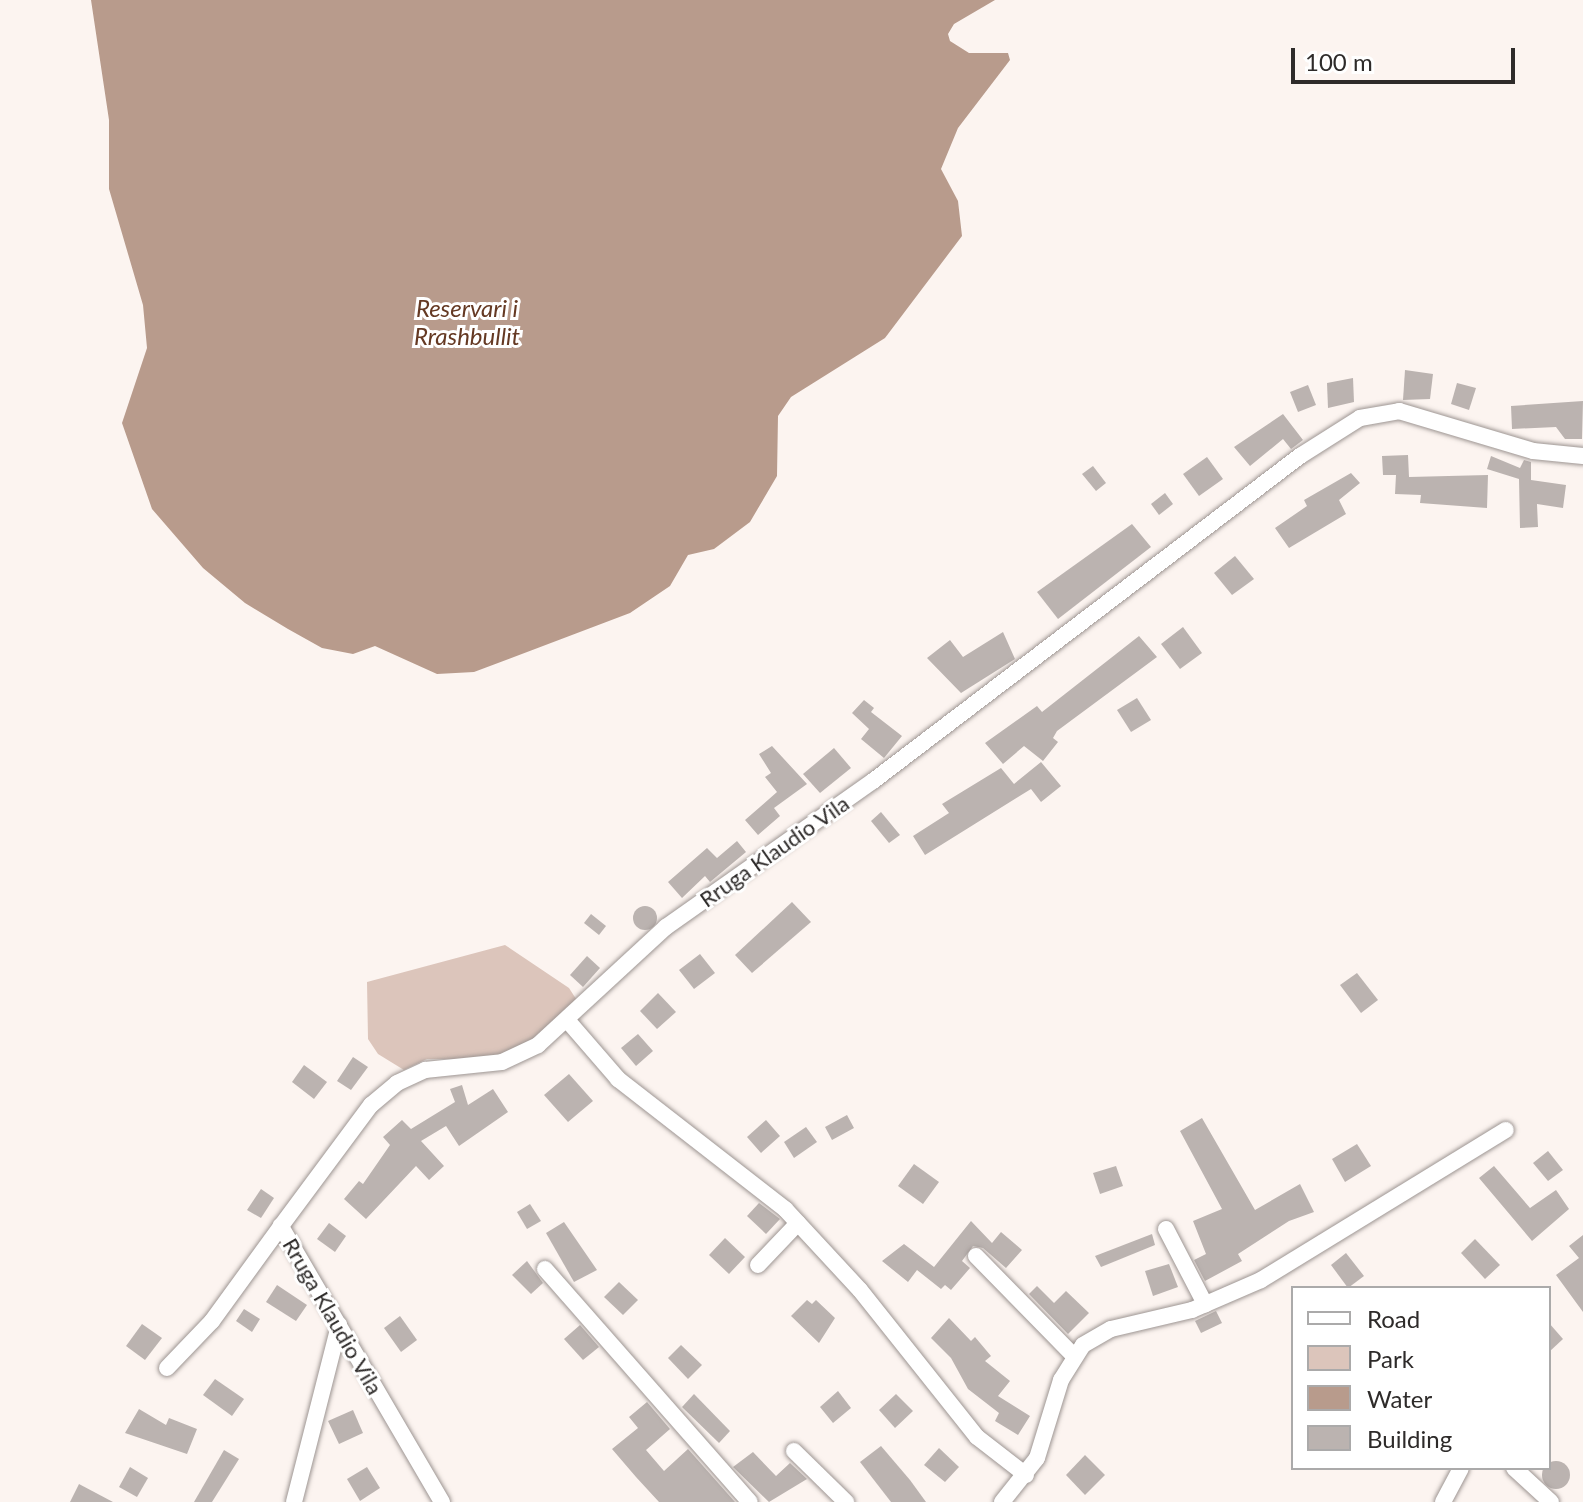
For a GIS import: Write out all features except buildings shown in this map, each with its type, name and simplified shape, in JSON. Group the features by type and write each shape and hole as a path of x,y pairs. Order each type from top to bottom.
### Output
{"street":[{"name":"Rruga Klaudio Vila","path":"442,1502 281,1226 351,1126 397,1083 453,1064 520,1057 568,1021 666,927 873,781 1288,465 1360,418 1399,411 1533,451 1583,456"},
{"path":"568,1021 618,1079 758,1184 798,1223 860,1290 977,1437 1026,1475"},
{"path":"1002,1502 1026,1475 1075,1357 1083,1345 1111,1329 1205,1304 1305,1255 1506,1130"},
{"path":"758,1265 798,1223"},
{"path":"167,1368 212,1321 281,1226"},
{"path":"1166,1229 1205,1304"},
{"path":"976,1256 1075,1357"},
{"path":"545,1269 750,1502"},
{"path":"294,1502 339,1325"},
{"path":"794,1451 846,1502"},
{"path":"1443,1502 1460,1470"},
{"path":"1516,1470 1551,1502"}],"green space":[{"path":"505,945 569,988 578,1002 515,1059 427,1059 404,1070 378,1054 368,1039 367,982"}],"water":[{"name":"Reservari i Rrashbullit","path":"91,0 995,0 954,24 948,34 950,41 969,53 1008,53 1010,60 958,128 941,169 958,201 962,236 885,338 791,397 778,416 777,476 750,522 714,549 688,555 670,586 630,613 474,672 437,674 375,646 353,654 322,648 288,629 245,603 203,568 152,509 122,423 147,348 143,305 109,189 109,120"}]}
